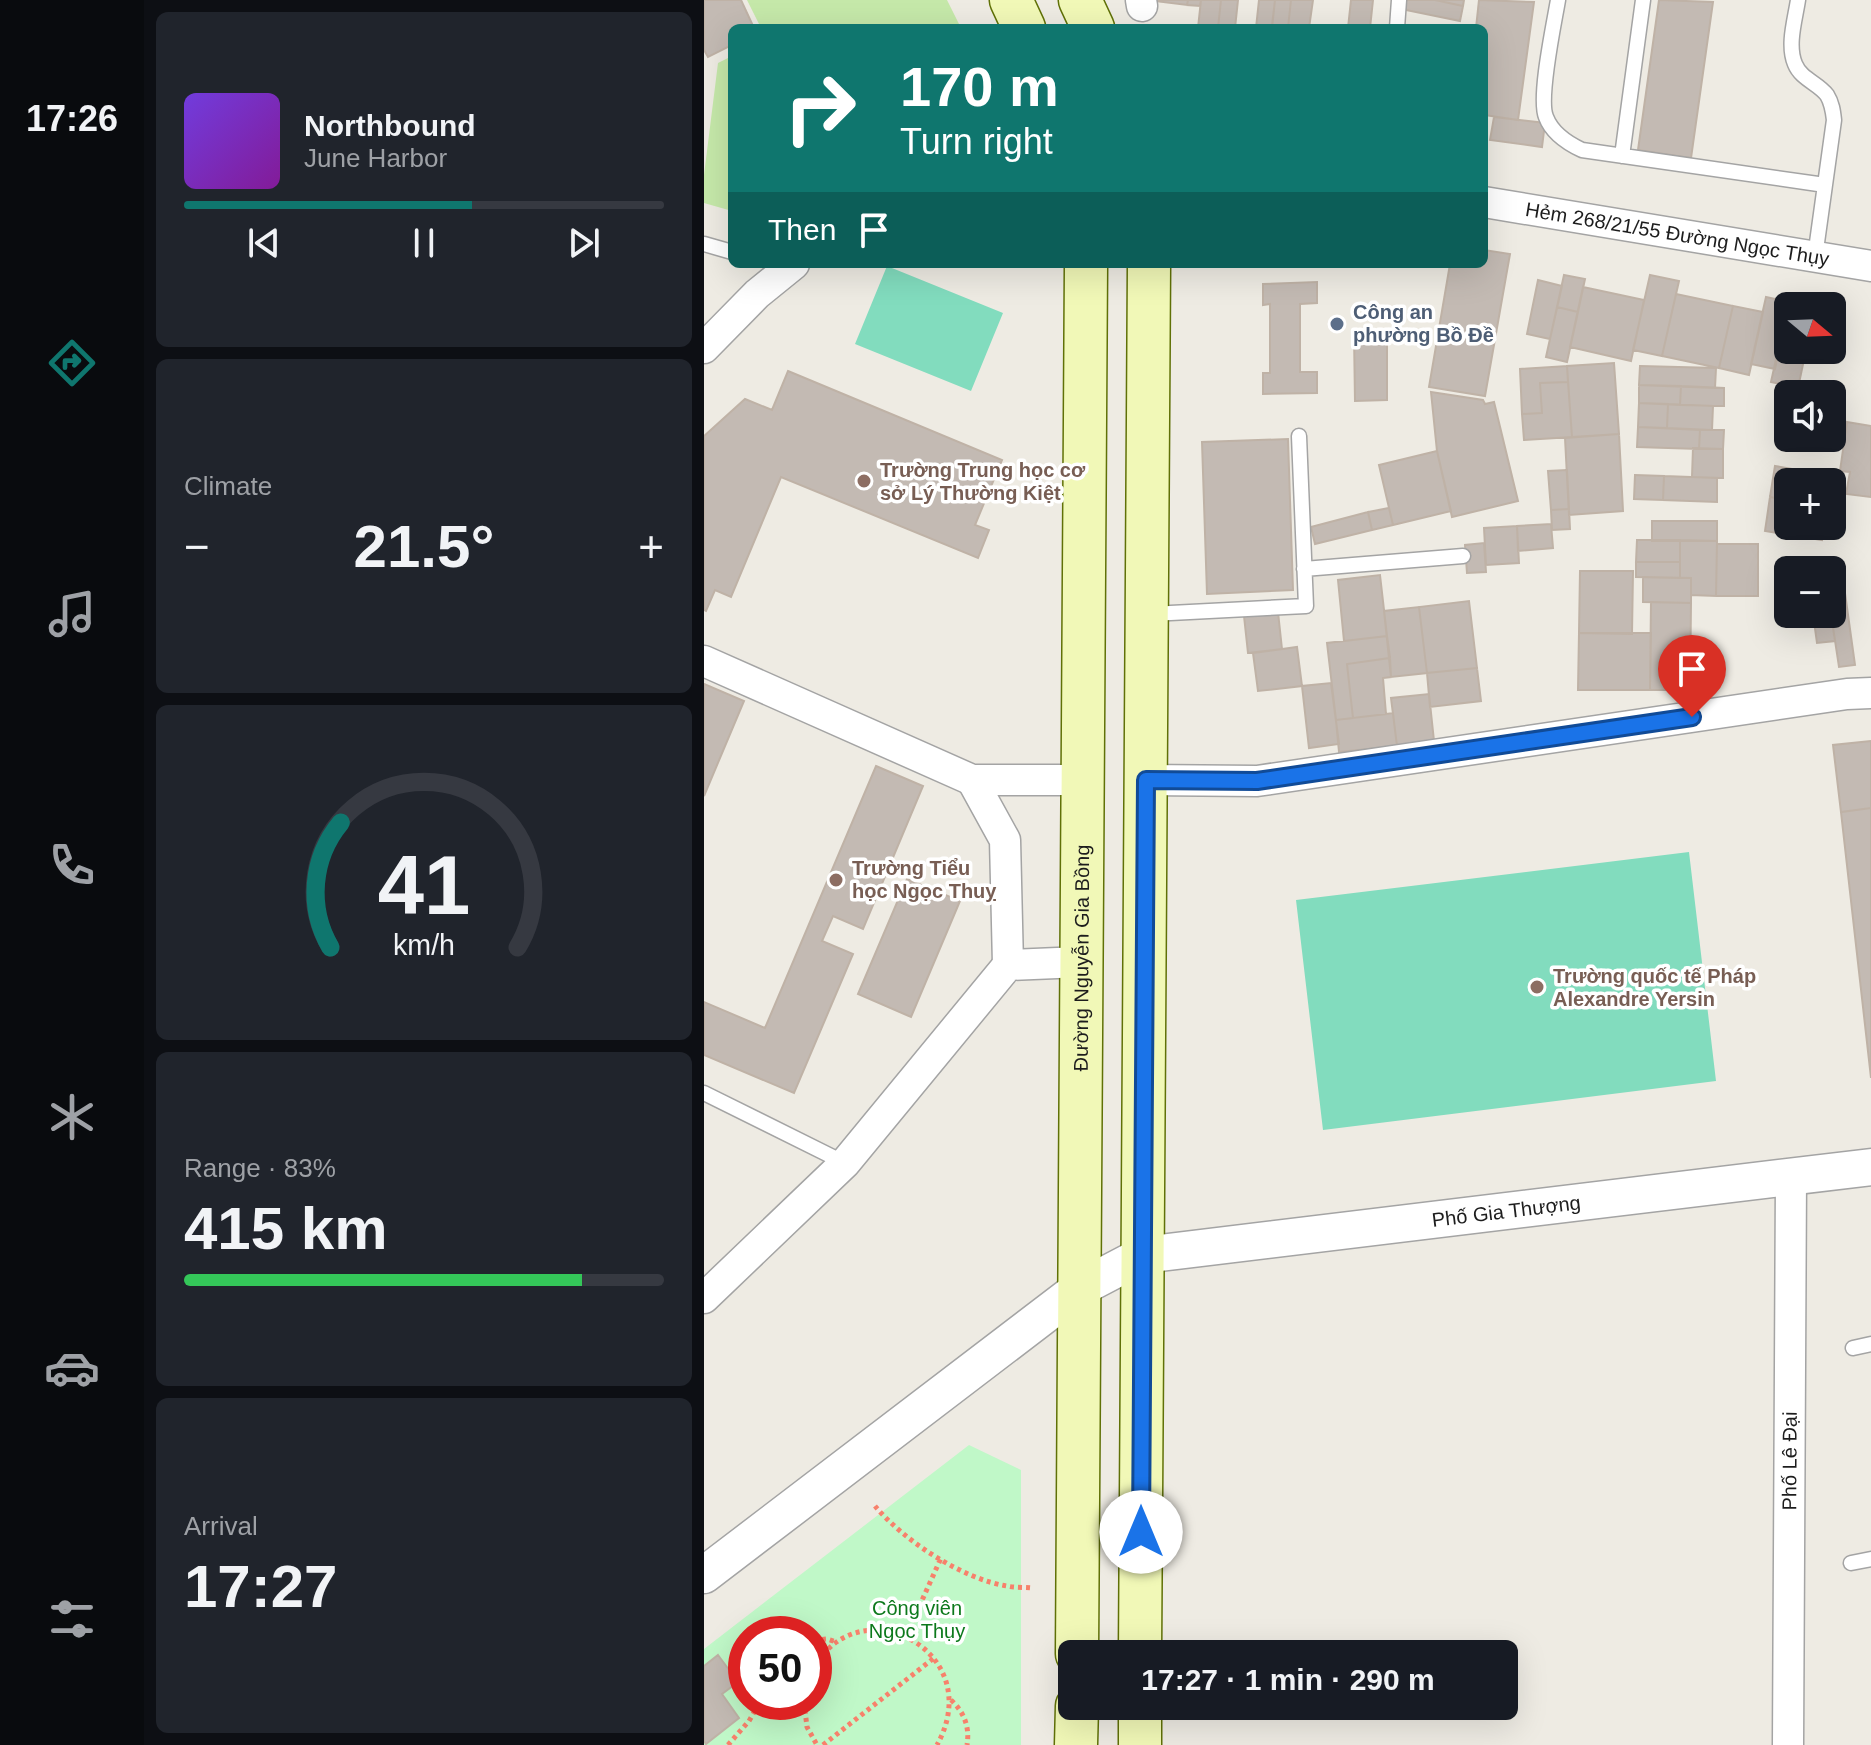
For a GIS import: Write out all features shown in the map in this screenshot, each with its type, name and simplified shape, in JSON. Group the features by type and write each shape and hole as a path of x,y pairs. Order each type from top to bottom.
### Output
{"main road":[{"path":"1011,0 1022,24"},
{"path":"1080,0 1091,24"},
{"name":"Đường Nguyễn Gia Bồng","path":"1077,1640 1086,268"},
{"path":"1140,1640 1149,268"},
{"path":"1076,1745 1077,1720"},
{"path":"1140,1720 1140,1745"}],"street":[{"name":"Hẻm 268/21/55 Đường Ngọc Thụy","path":"1488,203 1871,266"},
{"path":"704,348 784,268"},
{"path":"704,661 972,780 1083,780"},
{"path":"1146,780 1257,781 1847,694 1871,693"},
{"path":"704,1298 845,1163 1008,965 1005,840 972,780"},
{"path":"1008,965 1081,962"},
{"name":"Phố Gia Thượng","path":"1143,1255 1871,1167"},
{"name":"Phố Lê Đại","path":"1788,1745 1791,1177"},
{"path":"704,1575 1080,1288 1143,1255"}],"lane":[{"path":"1397,24 1399,0"},
{"path":"1558,0 1543,98 1545,117 1569,143 1582,150 1825,185"},
{"path":"1622,156 1643,0"},
{"path":"1798,0 1792,37 1795,65 1804,77 1828,96 1834,120 1815,257"},
{"path":"704,244 728,251"},
{"path":"1147,614 1306,606 1299,436"},
{"path":"1304,569 1463,556"},
{"path":"704,1093 845,1163"},
{"path":"1853,1348 1871,1344"},
{"path":"1851,1563 1871,1559"}],"path":[{"path":"875,1506 891,1524 921,1548 968,1573 1006,1586 1032,1588"},
{"path":"906,1636 941,1558"},
{"path":"832,1647 854,1634 871,1631 889,1631 922,1645 946,1677 950,1699 947,1723 937,1745"},
{"path":"832,1640 837,1642"},
{"path":"806,1720 807,1727 820,1745 934,1658"},
{"path":"950,1699 966,1720 967,1745"},
{"path":"728,1745 750,1720"}],"green space":[{"path":"747,0 947,0 959,24 759,24"},
{"path":"728,58 728,210 704,203 704,175 718,63"},
{"path":"886,268 1003,313 971,391 855,344"},
{"path":"1689,852 1716,1081 1323,1130 1296,900"},
{"name":"Công viên Ngọc Thụy","path":"969,1445 1021,1470 1021,1745 704,1745 704,1649 728,1631 728,1720 832,1720 832,1616 747,1616"}],"building":[{"path":"704,0 741,0 752,24 728,24 728,47 708,57 704,50"},
{"path":"1147,0 1188,0 1187,5"},
{"path":"1188,0 1201,0 1200,6 1187,5"},
{"path":"1201,0 1221,0 1218,24 1198,24"},
{"path":"1221,0 1238,0 1235,24 1218,24"},
{"path":"1259,0 1275,0 1272,24 1256,24"},
{"path":"1275,0 1291,0 1288,24 1272,24"},
{"path":"1291,0 1313,0 1310,24 1288,24"},
{"path":"1351,0 1373,0 1370,24 1348,24"},
{"path":"1402,0 1435,0 1463,6 1460,21 1401,9"},
{"path":"1435,0 1464,0 1463,6"},
{"path":"1479,0 1534,2 1518,120 1488,116 1488,24 1476,24"},
{"path":"1659,0 1713,2 1691,158 1638,150"},
{"path":"1494,117 1545,123 1542,147 1490,140"},
{"path":"1488,251 1510,254 1485,396 1429,387 1449,268 1488,268"},
{"path":"1564,275 1585,279 1578,312 1557,307"},
{"path":"1650,275 1679,281 1662,356 1633,350"},
{"path":"1538,280 1562,286 1550,339 1527,334"},
{"path":"1317,282 1317,303 1300,304 1300,372 1317,372 1317,393 1263,394 1263,373 1270,373 1270,304 1263,305 1263,284"},
{"path":"1583,287 1644,300 1631,361 1570,347"},
{"path":"1676,294 1733,306 1719,368 1662,356"},
{"path":"1766,297 1774,299 1775,369 1751,364"},
{"path":"1733,306 1763,312 1749,375 1719,368"},
{"path":"1557,307 1578,312 1567,362 1546,357"},
{"path":"1354,334 1387,334 1387,400 1355,401"},
{"path":"1614,363 1619,434 1572,437 1567,366"},
{"path":"1775,364 1803,364 1800,380 1771,382"},
{"path":"1567,366 1568,382 1540,383 1542,413 1522,414 1520,369"},
{"path":"1640,366 1716,368 1715,388 1639,385"},
{"path":"788,371 1002,460 975,525 989,530 978,558 781,477 731,597 715,590 704,610 704,436 745,399 772,410"},
{"path":"1568,382 1572,437 1524,440 1522,414 1542,413 1540,383"},
{"path":"1639,385 1681,386 1680,405 1639,403"},
{"path":"1681,386 1724,388 1724,406 1680,405"},
{"path":"1431,392 1483,400 1485,404 1494,402 1518,501 1452,517 1437,451"},
{"path":"1639,403 1668,404 1667,428 1638,427"},
{"path":"1668,404 1713,406 1712,430 1667,428"},
{"path":"1847,422 1871,426 1871,497 1846,494 1850,472 1840,468 1843,452 1846,452"},
{"path":"1638,427 1700,430 1699,449 1637,447"},
{"path":"1700,430 1724,430 1723,449 1699,449"},
{"path":"1619,434 1623,511 1569,515 1565,438"},
{"path":"1288,439 1293,590 1207,594 1202,442"},
{"path":"1693,448 1723,449 1723,478 1692,477"},
{"path":"1437,451 1451,511 1393,525 1379,465"},
{"path":"1567,470 1569,509 1551,510 1548,471"},
{"path":"1774,472 1774,498 1770,497"},
{"path":"1635,475 1664,476 1663,500 1634,499"},
{"path":"1664,476 1717,478 1717,502 1663,500"},
{"path":"1770,497 1774,498 1774,532 1765,531"},
{"path":"1389,508 1393,525 1372,530 1368,512"},
{"path":"1569,509 1570,529 1552,530 1551,510"},
{"path":"1368,512 1372,530 1315,544 1311,527"},
{"path":"1652,521 1717,521 1717,541 1652,541"},
{"path":"1551,524 1553,548 1518,551 1517,526"},
{"path":"1517,526 1519,563 1486,565 1484,528"},
{"path":"1637,540 1680,540 1680,562 1636,562"},
{"path":"1680,540 1717,541 1716,596 1691,595 1691,578 1680,578"},
{"path":"1484,543 1486,572 1467,573 1465,545"},
{"path":"1717,544 1758,544 1758,596 1716,596"},
{"path":"1636,562 1680,562 1680,578 1636,577"},
{"path":"1580,571 1633,571 1632,634 1579,633"},
{"path":"1380,575 1387,636 1344,641 1338,580"},
{"path":"1643,577 1691,578 1691,603 1643,602"},
{"path":"1846,600 1855,665 1839,667 1833,628 1846,628"},
{"path":"1469,601 1477,668 1427,673 1419,607"},
{"path":"1651,602 1691,603 1690,690 1650,690"},
{"path":"1419,607 1427,673 1391,677 1384,611"},
{"path":"1278,612 1282,649 1248,653 1244,616"},
{"path":"1815,628 1833,628 1835,641 1817,643"},
{"path":"1579,633 1651,633 1650,690 1578,690"},
{"path":"1387,636 1390,658 1347,664 1353,718 1336,720 1327,643"},
{"path":"1297,647 1302,686 1258,691 1253,653"},
{"path":"1390,658 1391,677 1383,678 1386,714 1353,718 1347,664"},
{"path":"1477,668 1481,701 1430,707 1427,673"},
{"path":"1331,683 1339,744 1309,748 1302,686"},
{"path":"704,684 744,701 704,796"},
{"path":"1429,694 1434,741 1397,746 1391,698"},
{"path":"1393,713 1397,746 1339,752 1336,720"},
{"path":"1871,741 1871,808 1841,812 1833,745"},
{"path":"876,766 923,786 863,929 833,916 822,941 853,954 794,1093 704,1055 704,1002 765,1028"},
{"path":"1871,808 1871,1078 1841,812"},
{"path":"907,879 960,901 911,1017 858,994"},
{"path":"718,1655 728,1668 728,1690 722,1694 728,1702 728,1720 736,1720 706,1744 704,1741 704,1666"}],"place":[{"name":"Công an phường Bồ Đề","path":"1337,324"},
{"name":"Trường Trung học cơ sở Lý Thường Kiệt","path":"864,481"},
{"name":"Trường Tiểu học Ngọc Thuỵ","path":"836,880"},
{"name":"Trường quốc tế Pháp Alexandre Yersin","path":"1537,987"}],"route":[{"path":"1141,1532 1146,780 1257,781 1692,717"}]}
